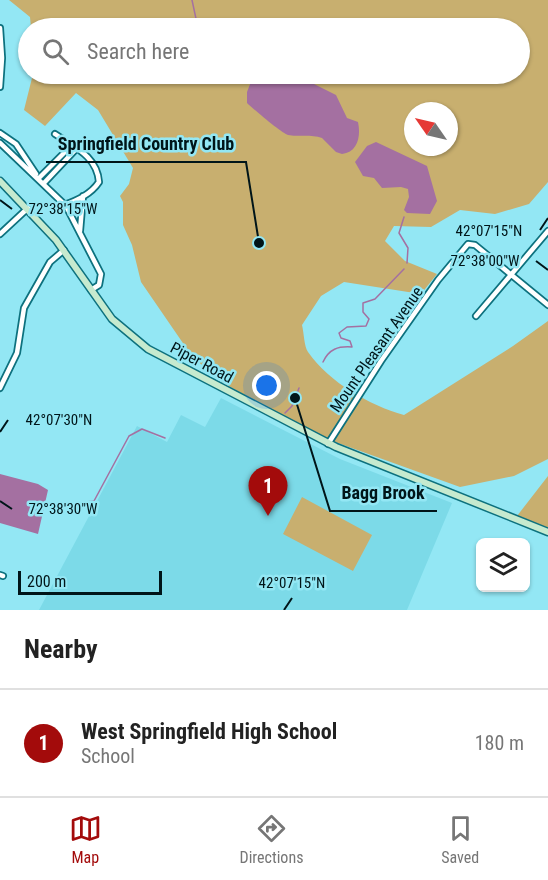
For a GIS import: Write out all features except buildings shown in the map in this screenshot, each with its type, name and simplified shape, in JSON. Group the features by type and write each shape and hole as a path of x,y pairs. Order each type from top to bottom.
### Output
{"main road":[{"name":"Piper Road","path":"0,181 28,208 64,250 116,324 148,349 328,444 548,532"}],"street":[{"path":"0,28 2,64 0,87"},
{"path":"0,71 2,64"},
{"path":"0,134 24,153 39,178"},
{"path":"55,134 91,159 99,174 99,182 83,196 64,205"},
{"path":"0,142 64,205 80,231 101,274 99,285 91,290"},
{"path":"39,178 74,147"},
{"path":"44,183 74,147"},
{"path":"80,231 83,196"},
{"path":"0,234 28,208"},
{"path":"476,316 548,231"},
{"name":"Mount Pleasant Avenue","path":"328,444 366,382 438,280 471,243 512,275"},
{"path":"0,388 17,353 24,309 50,262 64,250"},
{"path":"512,275 548,305"}],"shaded area":[{"path":"9,0 548,0 548,182 529,204 495,214 460,210 431,227 394,226 385,241 405,261 437,274 421,294 344,282 321,296 302,325 308,352 327,374 364,399 404,415 513,346 548,321 548,459 514,476 460,487 324,438 225,384 208,372 187,349 141,282 132,245 123,225 123,202 120,196 129,184 133,168 98,110 76,93 45,126 24,110 30,84 530,84 530,18 30,18"},
{"path":"250,84 314,84 336,95 347,118 358,122 359,133 355,147 342,154 336,152 322,138 288,135 247,103"},
{"path":"376,142 427,166 437,201 430,214 407,213 404,210 409,197 408,189 382,188 374,178 363,176 355,162 367,146"},
{"path":"221,398 340,459 452,503 407,610 39,610 137,426 167,442 181,415 205,427"},
{"path":"0,474 38,484 48,490 38,534 0,523"},
{"path":"548,476 548,528 517,516"},
{"path":"302,497 372,535 353,571 283,534"}],"waterway":[{"path":"192,0 196,18"},
{"path":"404,217 399,233 408,248 407,263"},
{"path":"323,362 335,349 352,347 350,341 341,338 339,333 347,327 366,326 369,319 363,312 363,303 375,299 404,269"},
{"path":"285,413 292,406 299,388"},
{"path":"49,507 94,501 129,436 142,429 165,438"}],"place":[{"name":"Springfield Country Club","path":"259,243"},
{"name":"Bagg Brook","path":"295,398"},
{"name":"West Springfield High School","path":"268,516"}]}
